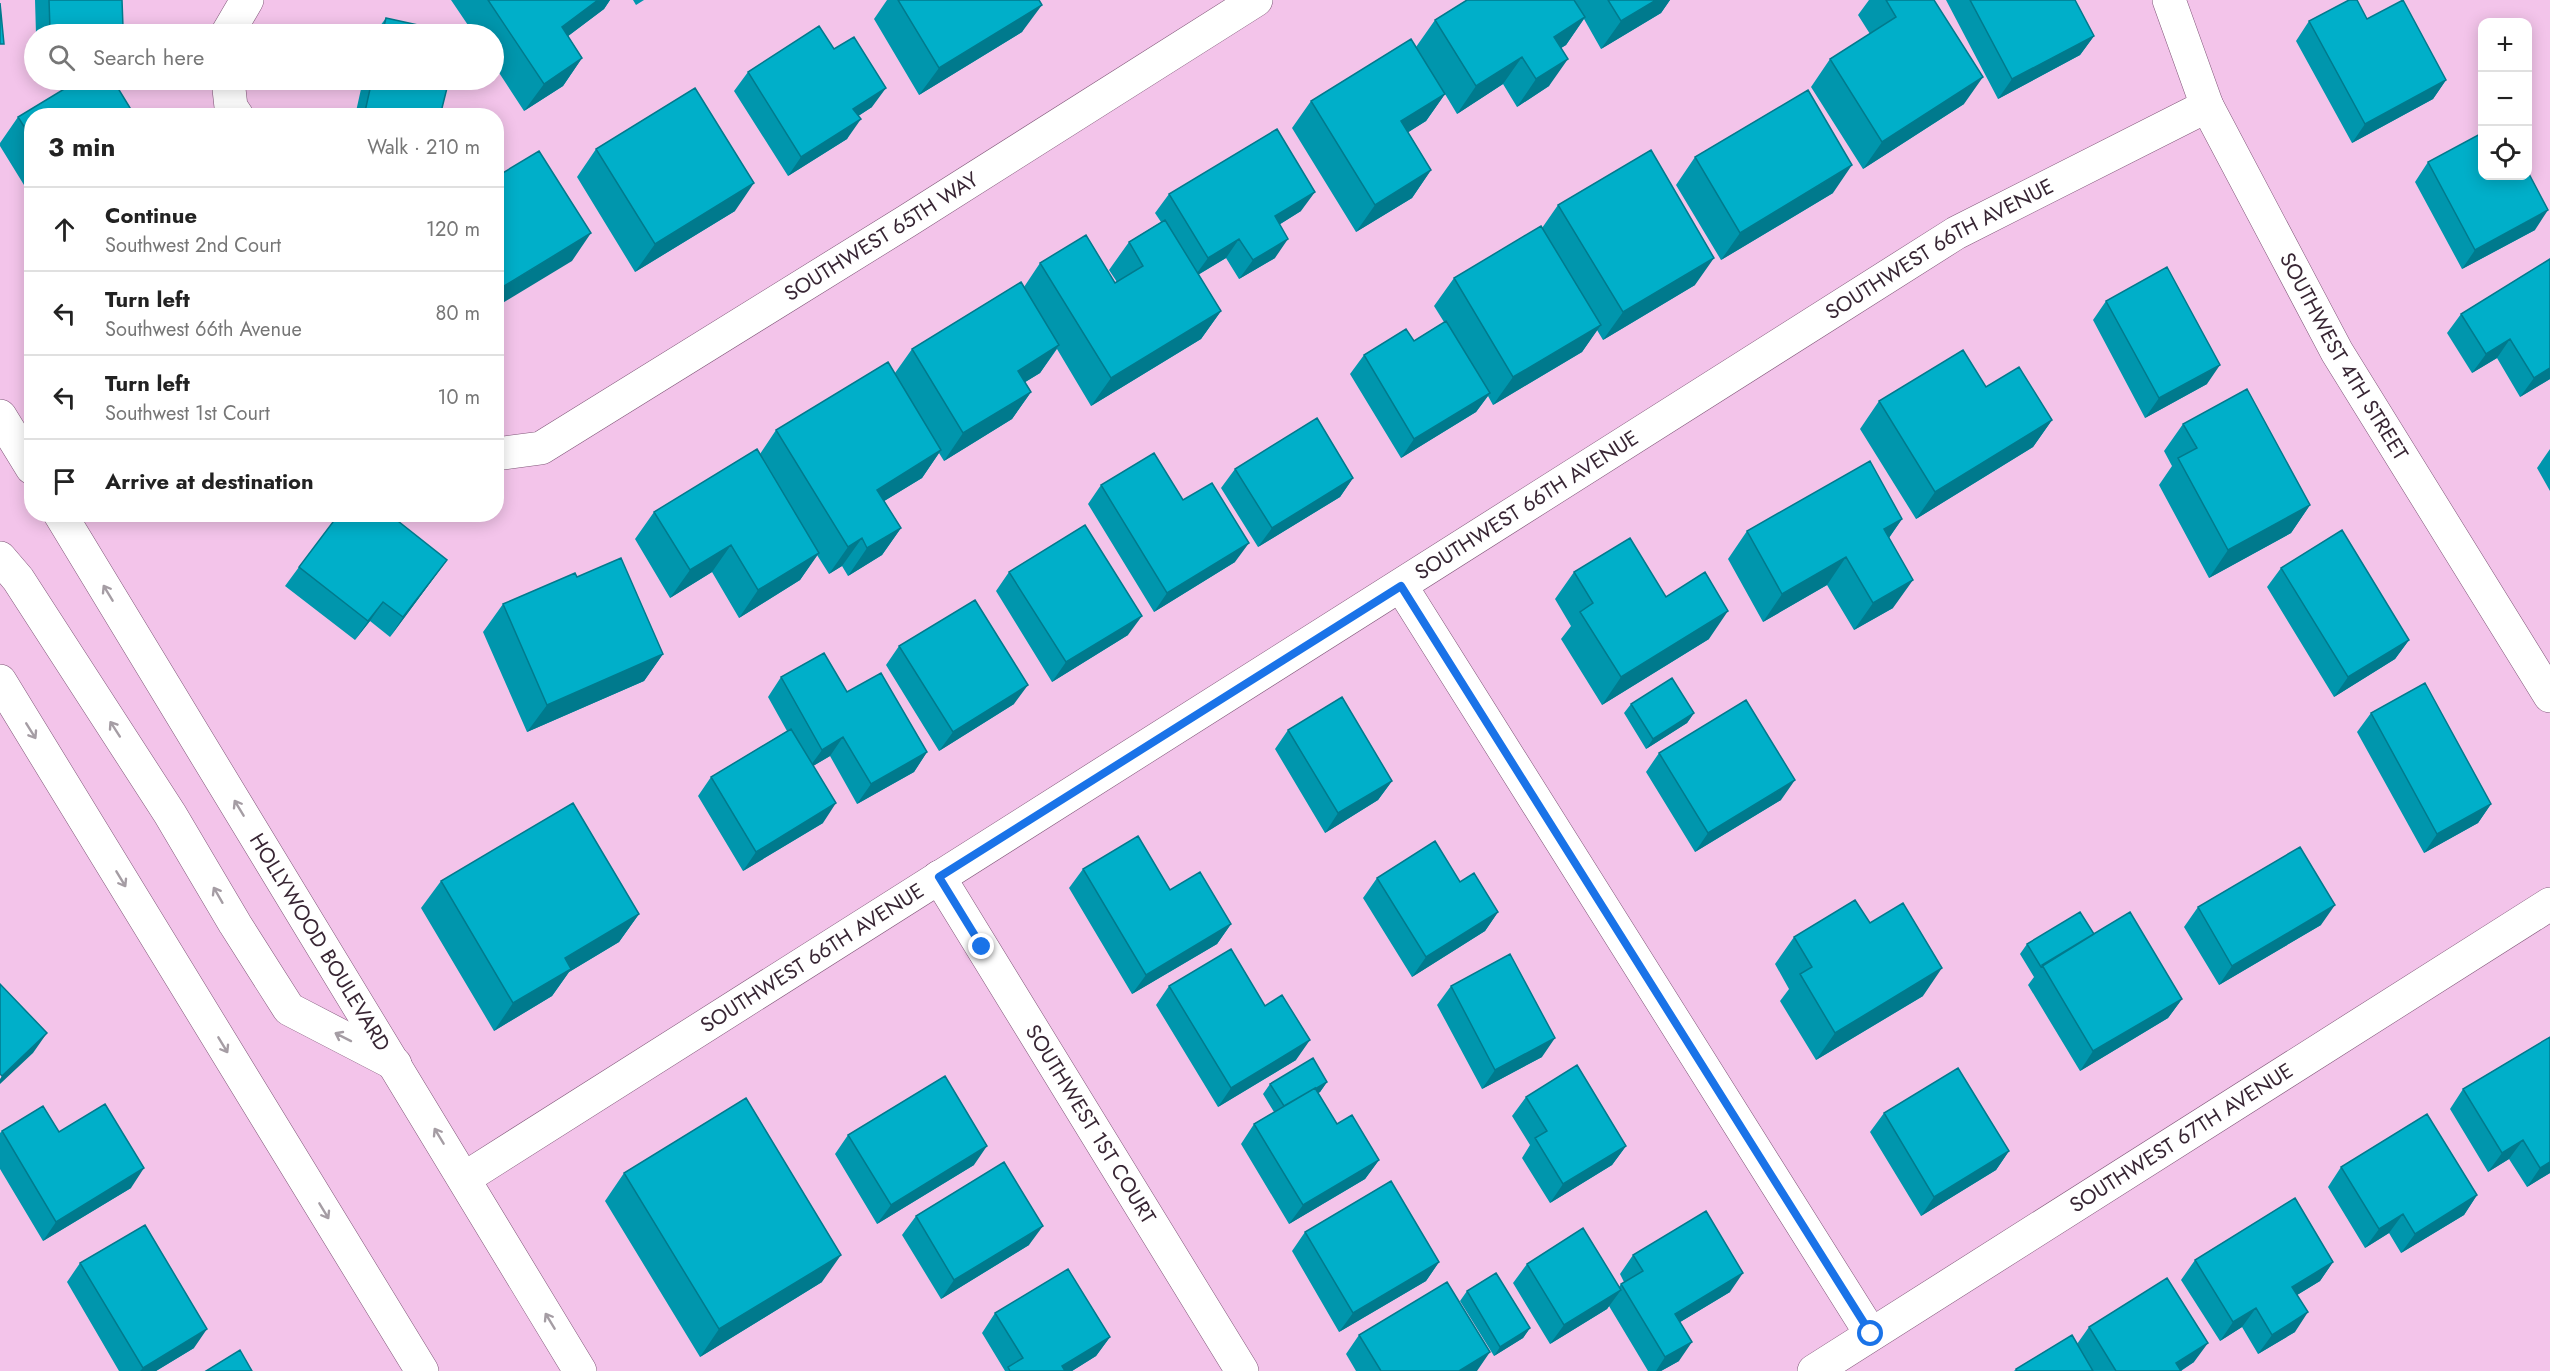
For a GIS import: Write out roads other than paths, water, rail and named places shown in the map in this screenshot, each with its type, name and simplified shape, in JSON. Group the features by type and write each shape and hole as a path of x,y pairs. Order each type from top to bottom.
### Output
{"main road":[{"path":"233,24 247,0"},
{"name":"SOUTHWEST 65TH WAY","path":"504,453 541,448 907,221 1256,0"},
{"name":"SOUTHWEST 4TH STREET","path":"2169,0 2206,106 2337,352 2550,696"},
{"path":"229,90 232,108"},
{"name":"SOUTHWEST 66TH AVENUE","path":"465,1178 1956,233 2206,106"},
{"path":"0,417 24,455"},
{"name":"HOLLYWOOD BOULEVARD","path":"65,522 580,1371"},
{"path":"0,558 18,579 170,814 235,924 289,1009 395,1064"},
{"path":"1401,586 1871,1334"},
{"path":"0,681 422,1371"},
{"name":"SOUTHWEST 1ST COURT","path":"939,877 1242,1371"},
{"name":"SOUTHWEST 67TH AVENUE","path":"1814,1371 2550,904"}]}
